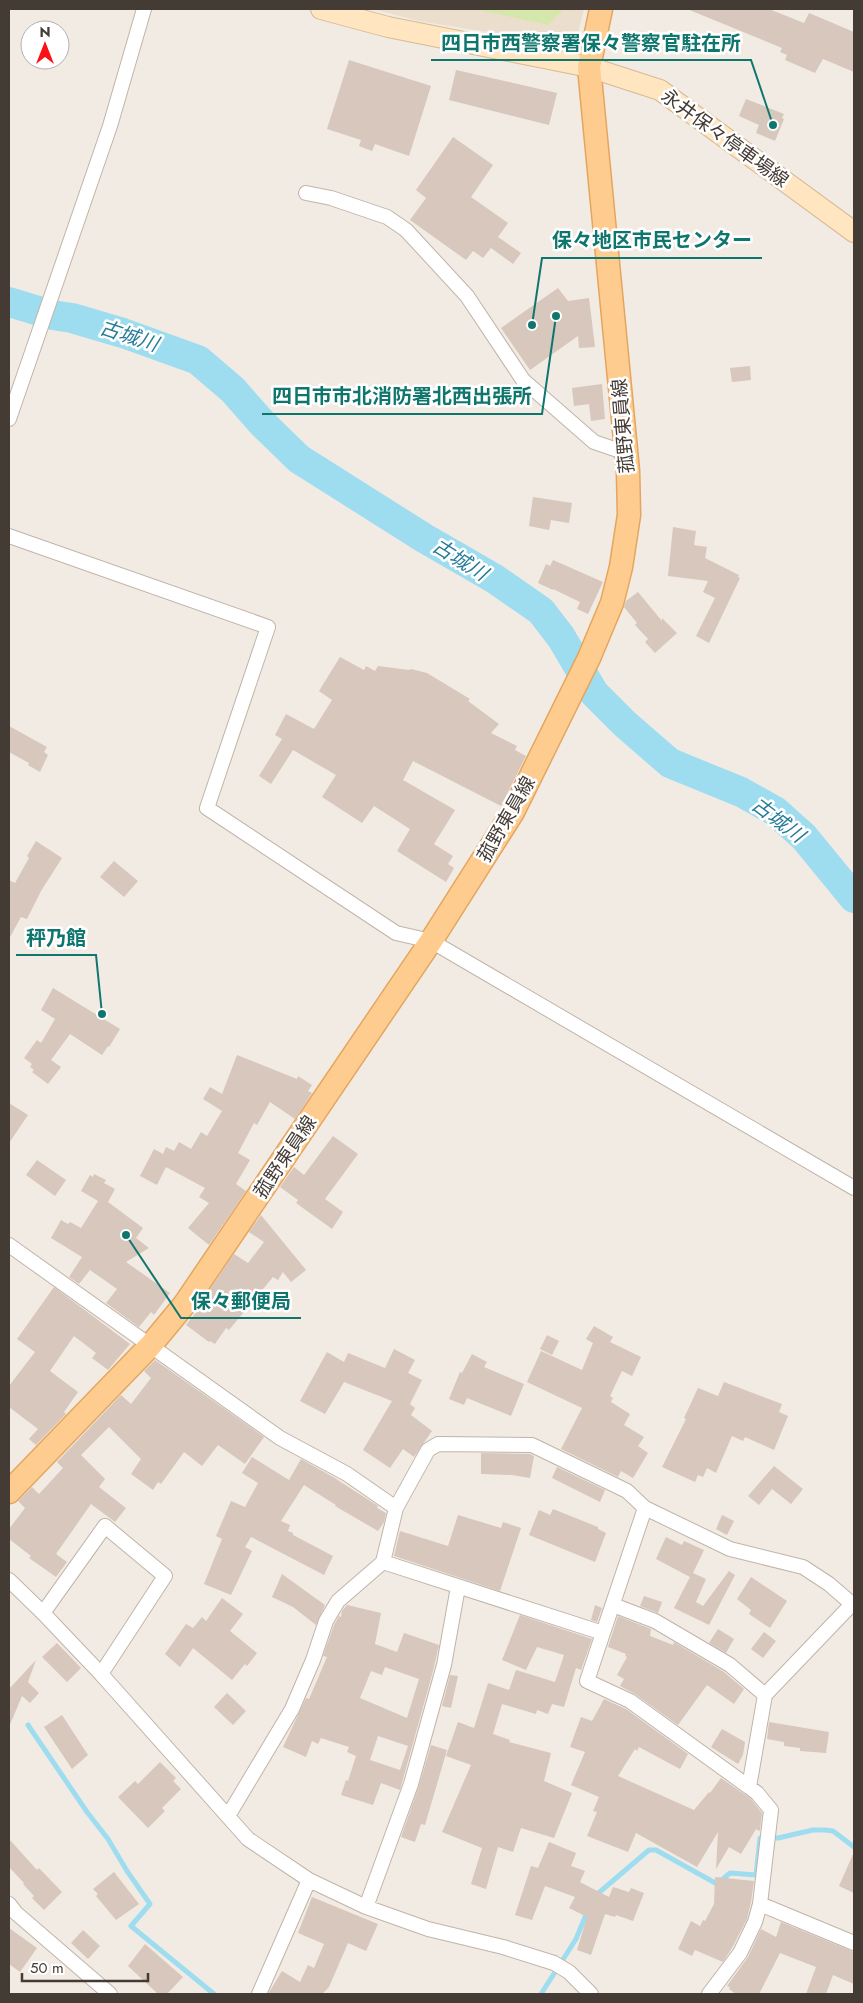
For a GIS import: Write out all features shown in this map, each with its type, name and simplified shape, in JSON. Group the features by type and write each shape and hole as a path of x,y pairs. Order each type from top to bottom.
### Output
{"main road":[{"name":"永井保々停車場線","path":"321,9 388,27 589,67 660,90 854,232"},
{"name":"菰野東員線","path":"9,1492 150,1346 184,1306 431,941 513,812 589,658 612,603 621,566 629,515 626,453 589,67 601,9"}],"street":[{"path":"9,419 110,126 144,9"},
{"path":"306,194 330,198 387,217 406,230 467,296 524,380 594,442 626,453"},
{"path":"9,536 268,627 207,808 396,933 431,941 854,1188"},
{"path":"9,1245 280,1438 347,1474 396,1508"},
{"path":"228,1816 292,1709 313,1660 326,1621 338,1601 383,1562 396,1508 428,1450 438,1444 532,1444 627,1491 645,1508 730,1549 803,1567 853,1603 765,1694 749,1786"},
{"path":"645,1508 587,1680 630,1701 749,1786 771,1810 760,1904 755,1922 740,1953 709,1994"},
{"path":"43,1613 105,1526 165,1576 101,1674"},
{"path":"383,1562 604,1633"},
{"path":"9,1580 101,1674 248,1839 309,1880 366,1907 428,1929 502,1946 554,1963 569,1972 591,1994"},
{"path":"366,1907 411,1784 444,1664 458,1587"},
{"path":"613,1605 655,1621 730,1665 765,1694"},
{"path":"259,1994 309,1880"},
{"path":"9,1904 23,1919 110,1994"},
{"path":"760,1904 854,1943"}],"shaded area":[{"path":"373,9 584,9 578,33 565,44 418,21"}],"green space":[{"path":"474,9 564,9 548,25"}],"building":[{"path":"687,9 769,9 804,23 809,13 854,32 854,72 823,59 815,73 785,60 787,55 780,52 782,48"},
{"path":"349,60 431,86 409,156 375,144 372,151 359,146 361,140 327,129"},
{"path":"456,70 557,93 549,125 449,100"},
{"path":"746,99 784,114 782,118 784,119 775,141 756,133 759,125 739,116"},
{"path":"453,137 493,165 471,197 508,223 498,237 521,253 513,264 491,248 483,258 473,251 466,260 410,220 426,198 416,190"},
{"path":"558,288 568,301 589,298 595,347 579,348 578,336 530,370 501,328"},
{"path":"750,366 751,380 732,382 730,368"},
{"path":"602,384 605,419 591,421 589,404 574,406 572,388"},
{"path":"533,497 572,503 569,523 551,520 549,530 529,526"},
{"path":"673,527 696,531 694,545 707,547 705,558 739,575 738,577 740,578 709,643 696,636 715,598 703,592 708,581 668,576"},
{"path":"553,560 603,582 588,614 577,609 580,602 538,583 546,564 550,566"},
{"path":"638,592 662,621 662,618 677,633 655,653 645,642 648,639 635,625 637,623 624,607 626,601"},
{"path":"340,657 364,670 366,666 375,671 378,666 411,669 427,673 470,699 468,701 499,724 491,733 517,746 515,750 526,756 501,806 413,761 403,780 455,810 434,844 453,856 448,864 454,868 446,882 397,851 410,829 374,806 362,823 322,797 336,775 293,750 271,784 259,776 282,739 275,735 286,714 314,729 332,700 319,691"},
{"path":"9,726 47,747 44,752 48,755 40,772 28,765 29,763 9,752"},
{"path":"36,841 62,858 41,891 27,919 21,917 9,939 9,880 15,883"},
{"path":"114,861 138,881 124,897 100,877"},
{"path":"53,988 120,1029 102,1055 70,1034 51,1060 61,1067 48,1084 32,1072 34,1070 30,1067 32,1064 24,1058 37,1040 41,1043 55,1019 41,1010"},
{"path":"237,1055 297,1079 298,1076 312,1085 308,1091 312,1093 295,1119 270,1102 257,1125 254,1123 238,1153 250,1160 236,1184 246,1191 209,1245 188,1228 209,1203 199,1197 205,1188 166,1167 157,1185 140,1176 154,1149 163,1154 166,1147 174,1151 179,1142 191,1149 201,1132 207,1136 222,1111 203,1099 210,1087 222,1094"},
{"path":"9,1103 28,1115 9,1143"},
{"path":"333,1136 358,1154 325,1199 343,1212 332,1229 296,1203 298,1200 280,1187 294,1167 304,1175"},
{"path":"37,1160 66,1180 55,1196 26,1175"},
{"path":"94,1174 106,1180 104,1183 115,1189 108,1202 143,1228 136,1238 149,1248 126,1262 170,1293 154,1315 151,1312 139,1327 106,1303 117,1289 90,1270 79,1284 69,1277 82,1257 51,1238 61,1220 81,1228 98,1201 81,1191 90,1175 93,1177"},
{"path":"261,1215 306,1270 291,1282 283,1272 278,1280 273,1277 229,1330 226,1328 215,1344 209,1342 186,1325 204,1302 202,1301 234,1254 248,1263 264,1242 249,1232"},
{"path":"54,1287 130,1344 108,1370 92,1358 96,1353 74,1336 50,1371 78,1392 64,1412 66,1414 36,1445 29,1439 38,1429 9,1407 9,1386 35,1352 17,1339"},
{"path":"594,1326 613,1337 610,1342 641,1357 632,1376 622,1371 610,1396 613,1398 611,1402 630,1414 624,1425 644,1437 638,1446 648,1453 633,1478 621,1471 618,1477 561,1449 582,1408 527,1382 541,1351 582,1370 593,1343 586,1339"},
{"path":"547,1335 559,1341 552,1355 540,1349"},
{"path":"394,1349 415,1360 408,1373 422,1380 410,1404 415,1408 411,1415 432,1431 414,1457 403,1449 390,1468 363,1450 392,1401 344,1382 325,1414 300,1401 327,1352 344,1362 348,1353 385,1368"},
{"path":"472,1354 487,1362 484,1367 524,1384 511,1416 467,1398 464,1405 449,1399 460,1372 462,1373"},
{"path":"155,1360 264,1437 245,1464 218,1445 202,1466 184,1452 161,1484 158,1482 153,1490 131,1474 141,1459 109,1427 81,1455 105,1479 99,1487 126,1508 115,1522 91,1504 56,1554 67,1562 56,1577 29,1558 31,1556 9,1539 9,1529 25,1508 18,1501 32,1487 39,1494 63,1468 57,1462 121,1395 131,1404 151,1378 144,1371"},
{"path":"724,1382 782,1404 779,1412 788,1416 774,1450 745,1437 743,1441 732,1436 716,1473 707,1468 703,1477 698,1475 695,1482 662,1467 686,1419 684,1418 698,1388 718,1396"},
{"path":"481,1453 530,1454 534,1456 530,1478 512,1475 481,1474"},
{"path":"252,1457 289,1480 301,1459 378,1506 377,1508 386,1513 384,1522 378,1531 304,1485 281,1521 290,1525 288,1531 293,1533 293,1535 333,1556 324,1575 251,1537 245,1547 252,1551 231,1595 204,1584 222,1539 216,1536 231,1501 245,1507 258,1483 242,1473"},
{"path":"774,1466 803,1489 791,1504 772,1489 759,1505 748,1496"},
{"path":"557,1467 605,1490 600,1502 552,1478"},
{"path":"553,1509 598,1527 598,1529 606,1533 595,1562 529,1535 539,1510 550,1515"},
{"path":"458,1515 501,1528 503,1522 521,1528 500,1591 394,1556 400,1531 448,1546"},
{"path":"722,1515 734,1521 727,1535 716,1529"},
{"path":"666,1537 682,1545 684,1541 704,1550 693,1573 706,1579 696,1602 703,1606 729,1571 735,1575 709,1625 674,1608 690,1577 656,1559"},
{"path":"282,1574 325,1605 316,1625 293,1607 272,1597"},
{"path":"751,1577 787,1601 770,1628 749,1614 751,1610 737,1599"},
{"path":"644,1596 662,1602 658,1613 640,1606"},
{"path":"222,1598 243,1614 230,1631 257,1653 232,1680 193,1648 180,1667 165,1654 186,1624 193,1628 202,1617 206,1621"},
{"path":"347,1605 381,1613 375,1644 397,1652 404,1633 439,1645 400,1790 381,1783 373,1805 341,1795 346,1780 348,1781 356,1756 347,1752 349,1747 321,1738 318,1744 312,1741 306,1757 283,1747 306,1698 309,1699 327,1657 323,1656 334,1625 339,1616 341,1617 342,1611","holes":["385,1667 419,1679 407,1718 360,1698 371,1671 382,1675","378,1736 408,1746 400,1770 370,1760"]},
{"path":"595,1605 602,1608 597,1622 591,1620"},
{"path":"520,1615 592,1639 581,1670 576,1668 564,1707 552,1704 548,1714 537,1710 536,1714 502,1704 493,1734 510,1740 509,1742 551,1753 544,1781 572,1793 554,1838 521,1828 513,1852 498,1847 486,1889 471,1884 482,1848 442,1832 471,1765 446,1756 458,1722 474,1728 488,1683 509,1690 516,1670 555,1682 564,1655 537,1647 526,1670 502,1660"},
{"path":"618,1616 651,1629 650,1636 673,1645 674,1642 724,1672 744,1689 734,1704 707,1685 678,1725 635,1694 620,1686 624,1679 617,1675 627,1657 625,1656 626,1654 608,1647"},
{"path":"718,1629 734,1639 726,1653 709,1643"},
{"path":"764,1632 776,1641 763,1658 751,1649"},
{"path":"57,1643 81,1668 67,1682 42,1657"},
{"path":"36,1660 28,1682 39,1693 30,1703 22,1696 9,1727 9,1689"},
{"path":"450,1675 458,1676 451,1708 442,1706"},
{"path":"227,1693 246,1711 233,1725 214,1707"},
{"path":"604,1699 626,1709 688,1754 680,1769 639,1747 637,1751 635,1749 618,1776 694,1810 721,1778 751,1799 762,1813 760,1830 756,1829 741,1854 729,1847 716,1869 718,1832 697,1867 636,1833 628,1852 587,1836 597,1812 593,1811 599,1797 571,1785 585,1752 570,1747 581,1717 592,1721"},
{"path":"62,1715 88,1755 72,1769 44,1727"},
{"path":"769,1722 829,1732 826,1753 800,1751 800,1748 784,1746 784,1742 767,1739"},
{"path":"722,1729 745,1742 743,1755 738,1764 711,1747"},
{"path":"431,1745 447,1750 425,1825 421,1824 415,1842 401,1837"},
{"path":"160,1762 176,1778 173,1781 181,1789 162,1808 165,1811 148,1828 118,1797 135,1781 138,1784"},
{"path":"9,1839 37,1870 39,1868 62,1892 44,1910 32,1898 34,1896 9,1867"},
{"path":"549,1842 576,1853 571,1866 585,1871 580,1882 609,1897 613,1887 629,1892 631,1888 644,1893 633,1921 616,1915 615,1917 605,1914 591,1955 577,1950 587,1917 569,1908 575,1897 545,1886 532,1920 515,1915 531,1866 538,1868"},
{"path":"854,1852 854,1893 839,1886"},
{"path":"114,1872 139,1904 116,1920 96,1896 98,1894 93,1889"},
{"path":"715,1877 754,1881 747,1919 723,1962 695,1950 692,1956 678,1949 691,1921 700,1926 703,1920 705,1921 714,1904"},
{"path":"312,1897 378,1924 366,1951 348,1943 329,1987 322,1994 268,1994 282,1971 300,1982 308,1965 314,1968 324,1944 298,1933"},
{"path":"781,1922 854,1952 854,1984 833,1975 826,1994 806,1994 816,1967 780,1953 759,1994 736,1994 729,1989 730,1987 727,1986 748,1957 761,1929 776,1937"},
{"path":"9,1928 37,1948 20,1972 9,1964"},
{"path":"83,1930 100,1946 88,1959 71,1943"},
{"path":"145,1944 183,1977 167,1994 158,1994 128,1966"}],"waterway":[{"name":"古城川","path":"9,302 123,333 198,360 233,390 262,423 299,459 424,538 495,579 541,611 561,637 594,693 625,724 670,763 741,792 775,811 804,837 854,898"},
{"path":"28,1725 87,1812 108,1839 150,1904 131,1926 214,1994"},
{"path":"595,1896 649,1850 656,1850 717,1884 730,1873 756,1875 760,1838 778,1838 813,1830 825,1830 833,1831 854,1847"},
{"path":"541,1994 576,1939 588,1910"}],"place":[{"name":"四日市西警察署保々警察官駐在所","path":"773,125"},
{"name":"四日市市北消防署北西出張所","path":"556,316"},
{"name":"保々地区市民センター","path":"532,325"},
{"name":"秤乃館","path":"102,1014"},
{"name":"保々郵便局","path":"126,1235"}]}
